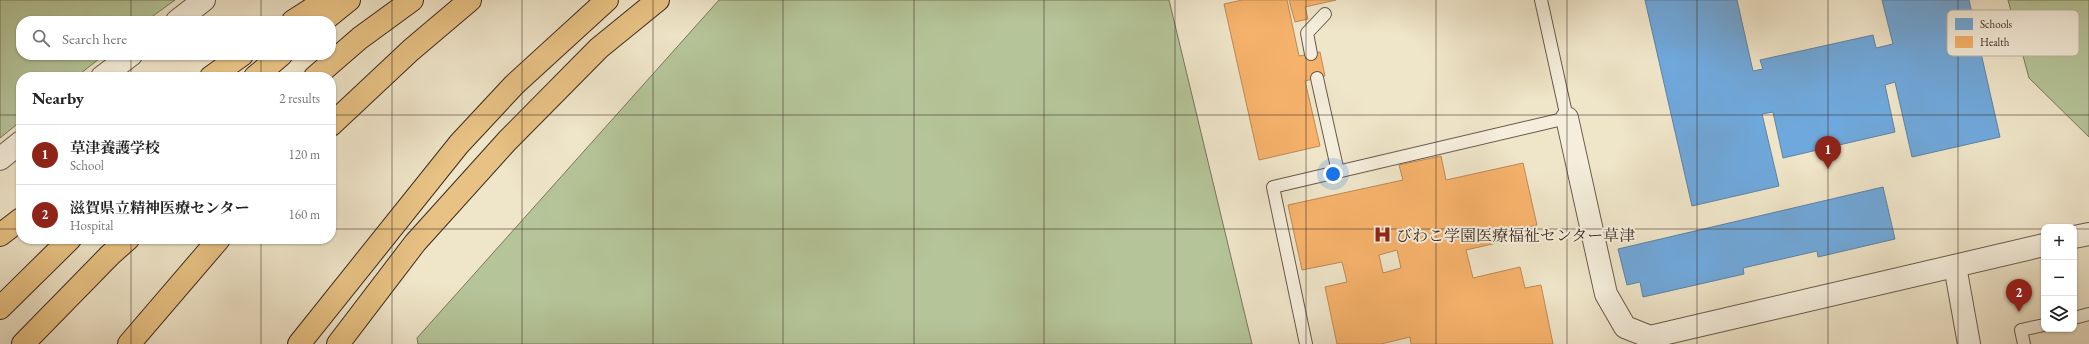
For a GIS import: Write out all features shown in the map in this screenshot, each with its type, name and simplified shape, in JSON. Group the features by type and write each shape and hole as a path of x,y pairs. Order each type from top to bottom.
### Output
{"highway":[{"path":"301,16 326,0"},
{"path":"329,16 349,0"},
{"path":"336,59 360,38 412,0"},
{"path":"336,120 411,50 470,0"},
{"path":"299,344 459,144 514,85 607,0"},
{"path":"338,344 414,243 507,141 599,48 658,0"},
{"path":"218,72 235,60"},
{"path":"260,72 275,60"},
{"path":"321,72 335,60"},
{"path":"0,235 16,223"},
{"path":"0,308 65,244"},
{"path":"23,344 122,244"},
{"path":"129,344 215,244"}],"street":[{"path":"183,16 204,0"},
{"path":"109,72 124,60"},
{"path":"1567,118 1606,294 1625,327 1650,337 2041,245"},
{"path":"0,159 16,146"},
{"path":"2077,237 2089,234"},
{"path":"1955,266 1969,344"}],"lane":[{"path":"1306,344 1273,187 1567,118 1541,0"},
{"path":"1311,54 1307,34 1325,14"},
{"path":"1317,78 1338,172"},
{"path":"2077,317 2089,314"},
{"path":"2024,344 2021,330 2041,326"}],"green space":[{"path":"0,0 175,0 153,16 16,16 16,60 98,60 82,72 16,72 16,125 0,138"},
{"path":"719,0 1169,0 1252,344 418,344 417,338"},
{"path":"2008,0 2089,0 2089,137 2029,78 2023,56 2079,56 2079,10 2011,10"}],"building: Schools":[{"path":"1645,0 1737,0 1753,71 1763,69 1760,60 1873,35 1876,48 1893,44 1882,0 1969,0 1971,10 1947,10 1947,56 1982,56 2000,137 1912,157 1895,82 1885,85 1895,132 1783,158 1773,112 1762,114 1779,186 1692,206"},
{"path":"1883,187 1895,239 1818,257 1817,251 1743,268 1744,274 1643,297 1640,282 1627,285 1618,249"}],"building: Health":[{"path":"1242,0 1287,0 1299,56 1320,52 1325,76 1305,81 1320,146 1259,160 1224,4"},
{"path":"1289,0 1336,0 1305,7 1308,19 1295,22"},
{"path":"1441,156 1446,180 1523,163 1537,225 1508,232 1510,240 1466,250 1473,278 1520,267 1525,288 1541,285 1553,344 1411,344 1410,337 1381,344 1337,344 1325,287 1347,282 1342,262 1302,270 1288,205 1403,180 1399,165","holes":["1397,250 1401,268 1383,273 1379,255"]}],"place":[{"name":"草津養護学校","path":"1828,169"},
{"name":"びわこ学園医療福祉センター草津","path":"1383,235"},
{"name":"滋賀県立精神医療センター","path":"2019,312"}]}
